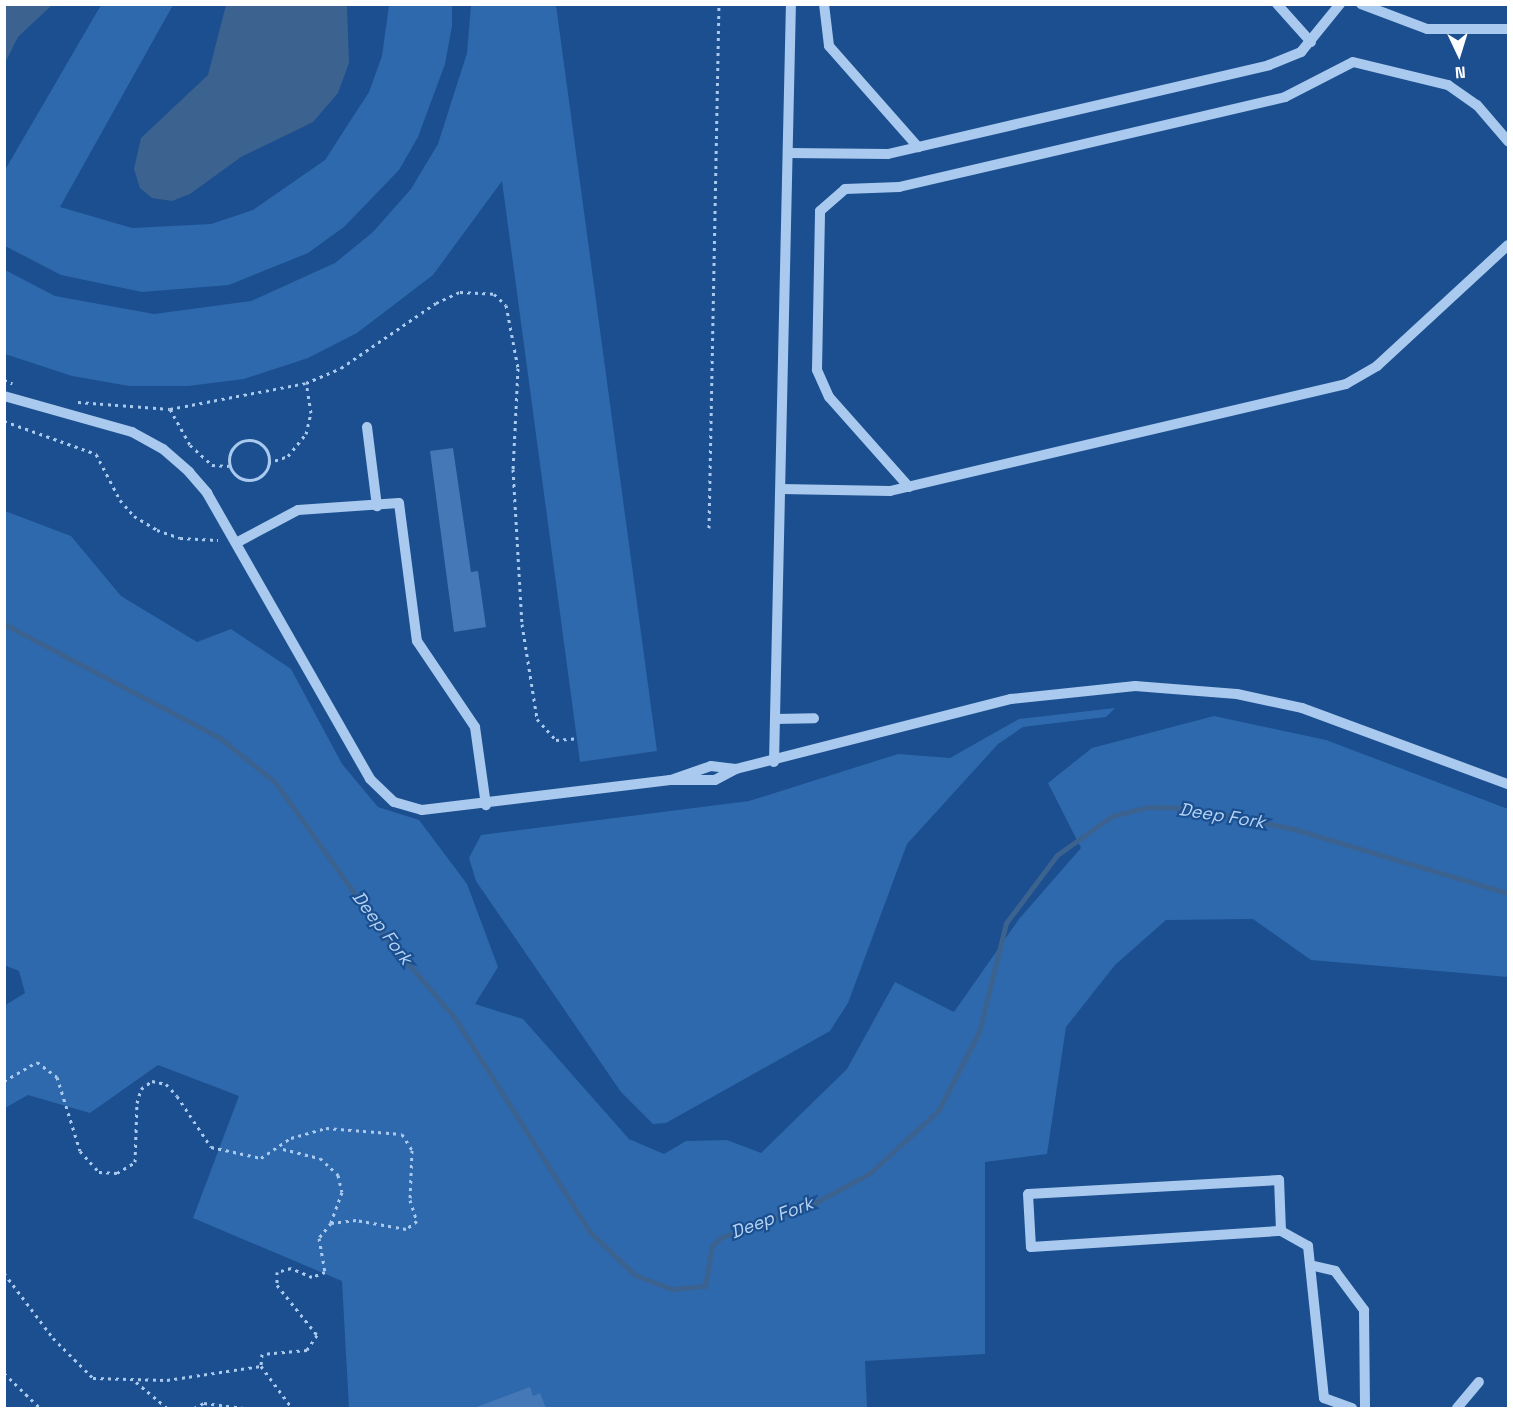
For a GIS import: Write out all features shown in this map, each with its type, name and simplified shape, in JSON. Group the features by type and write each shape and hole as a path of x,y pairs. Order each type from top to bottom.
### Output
{"street":[{"path":"774,762 791,4"},
{"path":"824,4 829,46 918,147"},
{"path":"1277,4 1311,42"},
{"path":"788,153 879,155 1269,65 1311,42 1340,4"},
{"path":"1361,4 1427,29 1509,29"},
{"path":"909,487 829,397 817,369 820,211 845,189 899,187 1285,97 1353,62 1448,85 1477,105 1509,141"},
{"path":"781,489 884,492 1346,384 1377,366 1509,245"},
{"path":"4,396 132,432 163,449 207,493 370,779 394,802 422,810 486,805 670,780 715,780 736,769 774,762 1011,699 1135,686 1237,694 1302,708 1509,784"},
{"path":"367,427 377,506"},
{"path":"233,539 298,510 399,503 417,641 476,727 486,805"},
{"path":"775,719 814,718"},
{"path":"1281,1231 1279,1180 1028,1194 1031,1247 1281,1231 1308,1246 1324,1403 1352,1408"},
{"path":"1310,1265 1335,1271 1364,1310 1365,1408"},
{"path":"1457,1408 1479,1382"}],"path":[{"path":"709,528 719,4"},
{"path":"170,409 190,445 212,465 230,466 247,480 263,474 268,464 288,456 306,434 311,413 306,383"},
{"path":"4,421 96,454 120,500 134,516 158,530 201,541 233,539"},
{"path":"230,466 230,453 244,441 262,446 268,464"},
{"path":"4,1081 37,1062 57,1077 80,1151 99,1172 117,1173 135,1162 137,1103 141,1089 152,1081 166,1084 177,1096 211,1147 261,1158 282,1148 291,1138 326,1128 402,1134 412,1150 410,1200 417,1221 406,1229 356,1220 331,1223"},
{"path":"282,1148 310,1154 338,1174 342,1192 331,1223 319,1238 325,1272 312,1277 291,1268 277,1272 277,1285 317,1335 306,1350 262,1354 261,1365 292,1408"},
{"path":"4,1272 53,1338 93,1378 136,1382 261,1365"},
{"path":"4,1373 39,1408"},
{"path":"136,1382 167,1408"},
{"path":"194,1408 204,1403 244,1408"}],"shaded area":[{"path":"5,4 52,5 18,37 5,63"},
{"path":"101,5 173,5 60,207 132,228 211,224 253,210 325,160 369,92 382,56 389,5 452,5 452,26 445,64 418,137 399,170 344,227 308,253 229,285 142,292 61,275 5,246 5,170"},
{"path":"226,5 347,5 349,63 338,93 313,122 241,157 190,194 172,201 152,198 140,188 134,169 141,138 208,75"},
{"path":"471,5 556,5 657,751 580,762 502,181 433,275 357,333 308,358 244,379 188,386 129,386 72,376 5,354 5,270 55,296 154,314 251,301 335,263 373,232 411,189 438,144 467,53"},
{"path":"5,511 71,536 121,596 197,642 231,629 291,669 342,764 378,807 419,820 467,884 498,967 475,1004 523,1019 629,1139 664,1154 686,1141 727,1140 761,1153 847,1069 895,982 954,1012 1019,919 1081,848 1048,783 1092,748 1214,716 1326,740 1508,809 1508,977 1311,960 1253,919 1166,920 1115,965 1066,1027 1047,1154 985,1162 985,1354 865,1361 867,1408 349,1408 342,1281 193,1218 239,1096 158,1065 90,1113 28,1095 5,1108 4,1006 25,993 19,971 4,965"},
{"path":"1115,708 1106,717 1023,727 998,744 907,844 848,1003 830,1031 666,1123 653,1124 621,1092 476,881 469,858 481,835 749,801 898,754 950,758 1019,719"}],"building":[{"path":"453,448 471,572 478,571 486,627 454,632 430,451"},
{"path":"530,1387 533,1396 540,1393 546,1408 474,1408"}],"waterway":[{"name":"Deep Fork","path":"4,624 220,738 275,782 387,939 454,1017 590,1232 635,1275 671,1289 705,1286 712,1246 720,1238 815,1203 870,1173 938,1111 979,1032 1006,923 1057,855 1112,816 1149,807 1189,808 1294,829 1508,893"}]}
